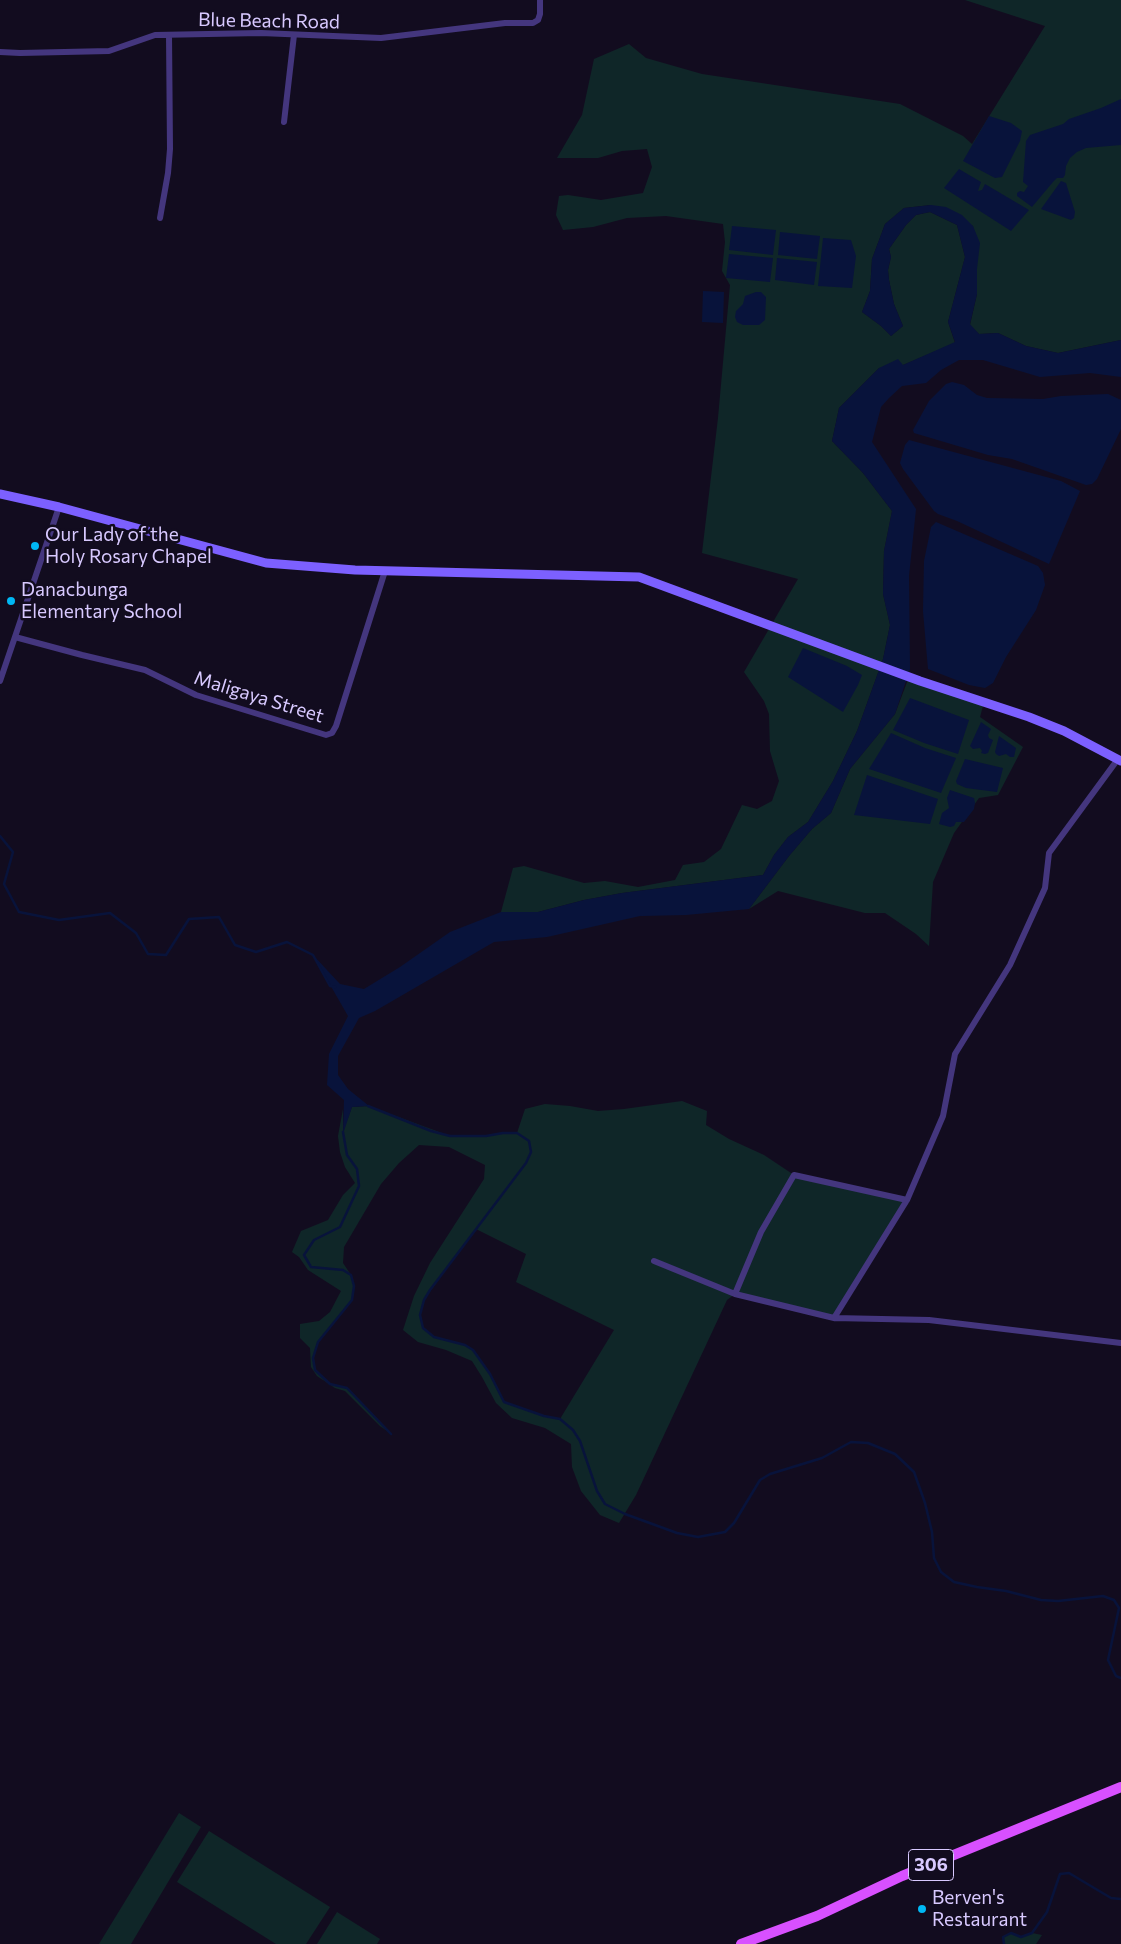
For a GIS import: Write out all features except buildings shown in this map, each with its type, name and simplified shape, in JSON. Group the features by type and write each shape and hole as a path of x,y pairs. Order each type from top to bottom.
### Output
{"main road":[{"path":"0,494 59,507 266,563 385,571 639,577 864,661 1029,717 1064,731 1120,760"},
{"name":"306","path":"742,1944 816,1916 902,1876 1121,1787"}],"street":[{"name":"Blue Beach Road","path":"0,52 109,51 155,35 261,32 381,38 505,23 534,23 538,20 540,0"},
{"path":"284,122 294,34"},
{"path":"160,218 170,149 169,35"},
{"path":"0,681 59,507"},
{"name":"Maligaya Street","path":"15,637 145,670 196,695 326,735 332,733 336,726 385,571"},
{"path":"834,1318 907,1200 943,1116 955,1054 1010,965 1045,888 1049,853 1120,760"},
{"path":"735,1294 761,1232 794,1175 907,1200"},
{"path":"654,1261 735,1294 834,1318 928,1320 1121,1343"}],"green space":[{"path":"965,0 1121,0 1121,340 1058,353 1026,346 998,333 979,334 970,325 977,294 973,226 931,205 904,208 885,224 872,259 870,291 862,312 891,336 903,326 894,304 889,280 888,270 891,257 889,249 906,225 916,215 930,212 957,225 965,257 948,322 955,343 903,365 879,368 839,408 832,441 863,473 892,511 884,551 883,594 890,625 883,659 857,731 833,781 808,822 788,837 774,855 763,875 622,893 584,900 538,912 501,912 513,868 524,866 584,883 605,881 638,887 675,880 683,865 704,862 721,849 742,805 757,809 772,801 779,781 770,751 769,714 764,701 744,672 798,579 702,553 718,418 730,285 722,271 725,242 723,224 666,216 627,218 593,227 563,230 556,215 559,196 568,195 601,200 643,193 652,167 647,149 622,151 598,158 557,158 582,115 594,59 629,44 646,58 702,74 900,104 963,136 972,144 1045,26"},
{"path":"909,677 984,702 980,717 1023,747 998,795 979,798 954,833 933,882 929,946 916,934 885,913 865,913 778,891 749,909 812,829 831,813 850,769 895,714"},
{"path":"682,1101 707,1111 706,1125 729,1139 764,1155 794,1175 907,1200 834,1318 735,1294 727,1300 636,1495 619,1523 600,1515 581,1491 572,1467 571,1444 545,1428 512,1418 496,1403 472,1361 446,1350 418,1342 403,1330 414,1296 430,1263 484,1179 485,1165 449,1147 419,1145 399,1163 381,1184 344,1247 343,1263 351,1275 354,1286 352,1300 318,1342 313,1358 315,1370 330,1384 347,1388 391,1434 380,1426 345,1391 335,1388 317,1376 311,1367 310,1348 300,1338 300,1324 319,1321 330,1312 341,1291 308,1270 299,1257 292,1252 301,1231 328,1220 343,1195 355,1183 345,1167 340,1152 338,1136 343,1109 343,1132 352,1107 369,1106 450,1136 486,1136 517,1133 525,1109 545,1104 598,1111","holes":["476,1229 526,1254 516,1282 614,1330 560,1419 544,1416 504,1402 490,1374 473,1350 465,1345 434,1337 423,1328 420,1315 424,1300"]},
{"path":"179,1813 201,1827 131,1944 99,1944"},
{"path":"209,1831 330,1907 306,1944 276,1944 177,1882"},
{"path":"337,1912 380,1939 377,1944 317,1944"},
{"path":"1011,1933 1021,1937 1032,1933 1042,1935 1036,1944 1004,1944 1003,1937"}],"water":[{"path":"1121,99 1121,145 1086,148 1077,152 1070,158 1063,178 1057,178 1032,207 1017,196 1017,193 1020,191 1024,192 1028,186 1023,182 1026,141 1030,135 1063,124 1069,119"},
{"path":"989,116 1011,123 1022,131 1020,141 1002,177 995,178 963,161"},
{"path":"959,169 981,182 978,191 982,190 985,184 1029,210 1011,231 944,188"},
{"path":"1061,181 1066,183 1075,212 1074,218 1071,220 1041,209"},
{"path":"931,205 946,207 962,215 973,226 980,243 977,294 970,324 979,334 998,333 1026,346 1058,353 1121,340 1121,377 1090,373 1040,377 983,360 959,360 941,370 926,383 902,386 889,398 881,407 872,442 916,509 909,576 910,669 895,714 850,769 831,813 812,829 749,909 686,915 640,916 547,937 494,942 375,1011 359,1018 338,1056 338,1075 348,1089 369,1106 352,1107 343,1134 344,1100 327,1085 329,1054 348,1016 313,955 340,984 364,989 400,967 450,932 501,912 538,912 584,900 622,893 763,875 774,855 788,837 808,822 833,781 857,731 883,659 890,625 883,594 884,551 892,511 863,473 832,441 839,408 879,368 898,359 903,365 955,342 948,322 965,257 957,225 930,212 916,215 906,225 889,249 891,257 888,270 889,280 894,304 903,326 891,336 862,312 870,291 872,259 885,224 904,208"},
{"path":"732,226 776,230 773,255 729,250"},
{"path":"780,232 820,236 817,259 778,255"},
{"path":"823,238 851,240 856,256 852,288 818,286"},
{"path":"729,254 773,258 770,282 726,278"},
{"path":"777,258 817,262 814,285 775,280"},
{"path":"703,291 724,292 723,323 702,322"},
{"path":"761,292 766,297 765,320 759,325 743,325 737,322 735,317 736,311 743,304 745,296"},
{"path":"952,382 964,385 977,395 987,398 1043,399 1061,396 1108,394 1121,400 1121,429 1097,479 1092,484 1086,485 1012,459 988,455 914,433 913,430 929,401 946,384"},
{"path":"909,440 1061,481 1080,491 1049,564 934,511 900,463 905,445"},
{"path":"936,522 1038,566 1043,573 1045,585 1036,610 1006,657 993,683 985,688 969,685 928,669 923,611 924,561 931,527"},
{"path":"803,648 847,666 862,675 843,712 788,677"},
{"path":"910,698 969,720 958,754 893,730"},
{"path":"981,722 991,729 988,735 993,740 988,753 985,754 981,753 980,748 973,749 970,746"},
{"path":"891,733 925,748 956,758 941,793 869,769"},
{"path":"999,736 1016,748 1014,757 1006,754 999,756 996,754"},
{"path":"965,759 1003,768 997,792 966,788 957,784 956,781"},
{"path":"867,775 938,799 930,824 854,815"},
{"path":"950,790 974,798 975,803 974,809 964,822 956,822 954,826 950,827 939,824 942,813 949,808 947,798"}],"waterway":[{"path":"0,836 13,852 4,884 19,912 59,920 110,913 136,933 148,954 166,955 189,919 219,917 235,945 256,952 287,942 313,955 330,986 335,987"},
{"path":"368,1106 431,1131 450,1136 486,1136 517,1133 529,1141 531,1152 526,1163 430,1290 424,1300 420,1315 423,1328 434,1337 465,1345 473,1350 490,1374 504,1402 544,1416 560,1419 573,1430 580,1441 597,1491 605,1504 625,1514 677,1533 698,1537 725,1532 734,1523 760,1480 770,1474 822,1458 851,1442 868,1443 895,1454 914,1472 925,1503 932,1532 934,1558 941,1572 954,1582 1006,1591 1041,1600 1058,1601 1103,1596 1114,1600 1119,1608 1108,1660 1116,1676 1121,1678"},
{"path":"343,1132 347,1155 357,1169 359,1186 340,1227 314,1240 304,1255 311,1267 343,1270 351,1275 354,1286 352,1300 318,1342 313,1358 315,1370 330,1384 347,1388 391,1434"},
{"path":"1004,1944 1003,1937 1011,1933 1021,1937 1032,1933 1047,1912 1060,1874 1069,1873 1111,1898 1121,1899"}],"place":[{"name":"Our Lady of the Holy Rosary Chapel","path":"35,546"},
{"name":"Danacbunga Elementary School","path":"11,601"},
{"name":"Berven's Restaurant","path":"922,1909"}]}
